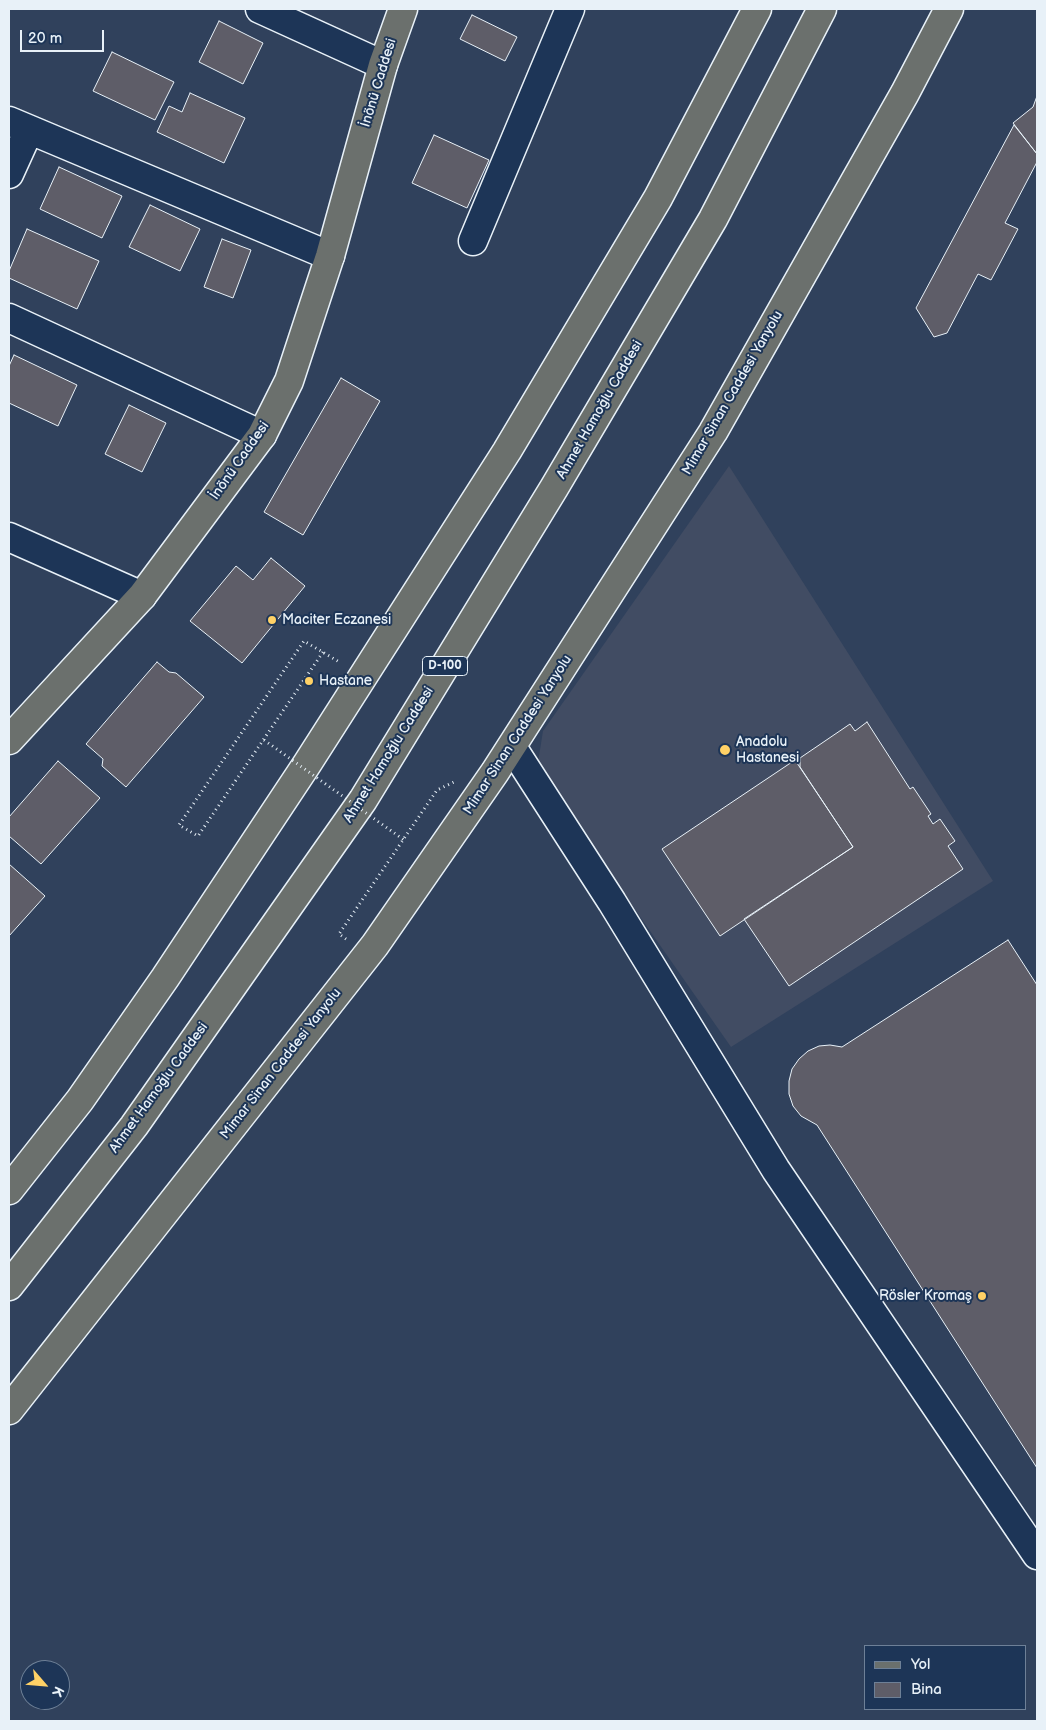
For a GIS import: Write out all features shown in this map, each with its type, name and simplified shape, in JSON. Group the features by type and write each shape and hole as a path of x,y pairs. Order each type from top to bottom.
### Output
{"main road":[{"name":"İnönü Caddesi","path":"9,740 142,596 262,435 289,381 330,256 383,65 403,9"},
{"path":"9,1190 80,1100 165,978 302,772 507,451 658,198 757,9"},
{"name":"Ahmet Hamoğlu Caddesi","path":"9,1286 134,1126 363,800 554,488 713,218 822,9"},
{"name":"Mimar Sinan Caddesi Yanyolu","path":"9,1410 375,945 496,772 713,432 905,93 949,9"}],"street":[{"path":"260,9 383,65"},
{"path":"473,241 570,9"},
{"path":"9,174 19,125 330,256"},
{"path":"9,318 262,435"},
{"path":"9,537 142,596"},
{"path":"512,747 612,902 776,1170 1037,1555"}],"path":[{"path":"323,652 198,836 179,825 304,641 323,652 363,676"},
{"path":"264,740 404,840 437,790"}],"shaded area":[{"name":"Anadolu Hastanesi","path":"729,466 993,881 731,1047 537,769 543,731"}],"building":[{"path":"472,15 517,37 505,61 460,39"},
{"path":"219,21 263,43 243,84 199,62"},
{"path":"112,52 174,82 155,120 93,91"},
{"path":"190,93 245,118 224,163 157,132 169,106 182,112"},
{"path":"1037,96 1037,154 1013,123 1033,107"},
{"path":"1014,125 1037,154 1037,162 1005,223 1018,229 991,280 978,274 947,333 934,337 916,308"},
{"path":"434,135 489,160 467,208 412,183"},
{"path":"59,167 122,196 102,238 40,209"},
{"path":"150,205 200,229 180,271 129,247"},
{"path":"27,229 99,261 77,309 9,278 9,271"},
{"path":"222,239 251,250 233,298 204,287"},
{"path":"14,355 77,385 58,426 9,403 9,366"},
{"path":"341,378 380,401 303,535 264,512"},
{"path":"129,405 166,423 142,472 105,454"},
{"path":"271,558 305,586 242,663 190,621 236,566 253,580"},
{"path":"157,662 169,672 176,673 204,697 126,787 102,766 103,759 86,744"},
{"path":"867,722 910,789 913,787 931,814 928,816 933,824 940,819 955,841 948,846 963,869 789,986 744,919 853,847 800,767 800,758 850,724 855,731"},
{"path":"795,760 853,847 720,936 662,849"},
{"path":"58,761 100,798 41,864 9,836 9,817"},
{"path":"9,864 45,896 9,936"},
{"name":"Rösler Kromaş","path":"1008,940 1037,985 1037,1468 817,1125 801,1116 793,1106 789,1094 789,1081 792,1069 808,1051 819,1046 842,1047"}],"place":[{"name":"Maciter Eczanesi","path":"272,620"},
{"name":"Hastane","path":"309,681"},
{"name":"Anadolu Hastanesi","path":"725,750"},
{"name":"Rösler Kromaş","path":"982,1296"}]}
